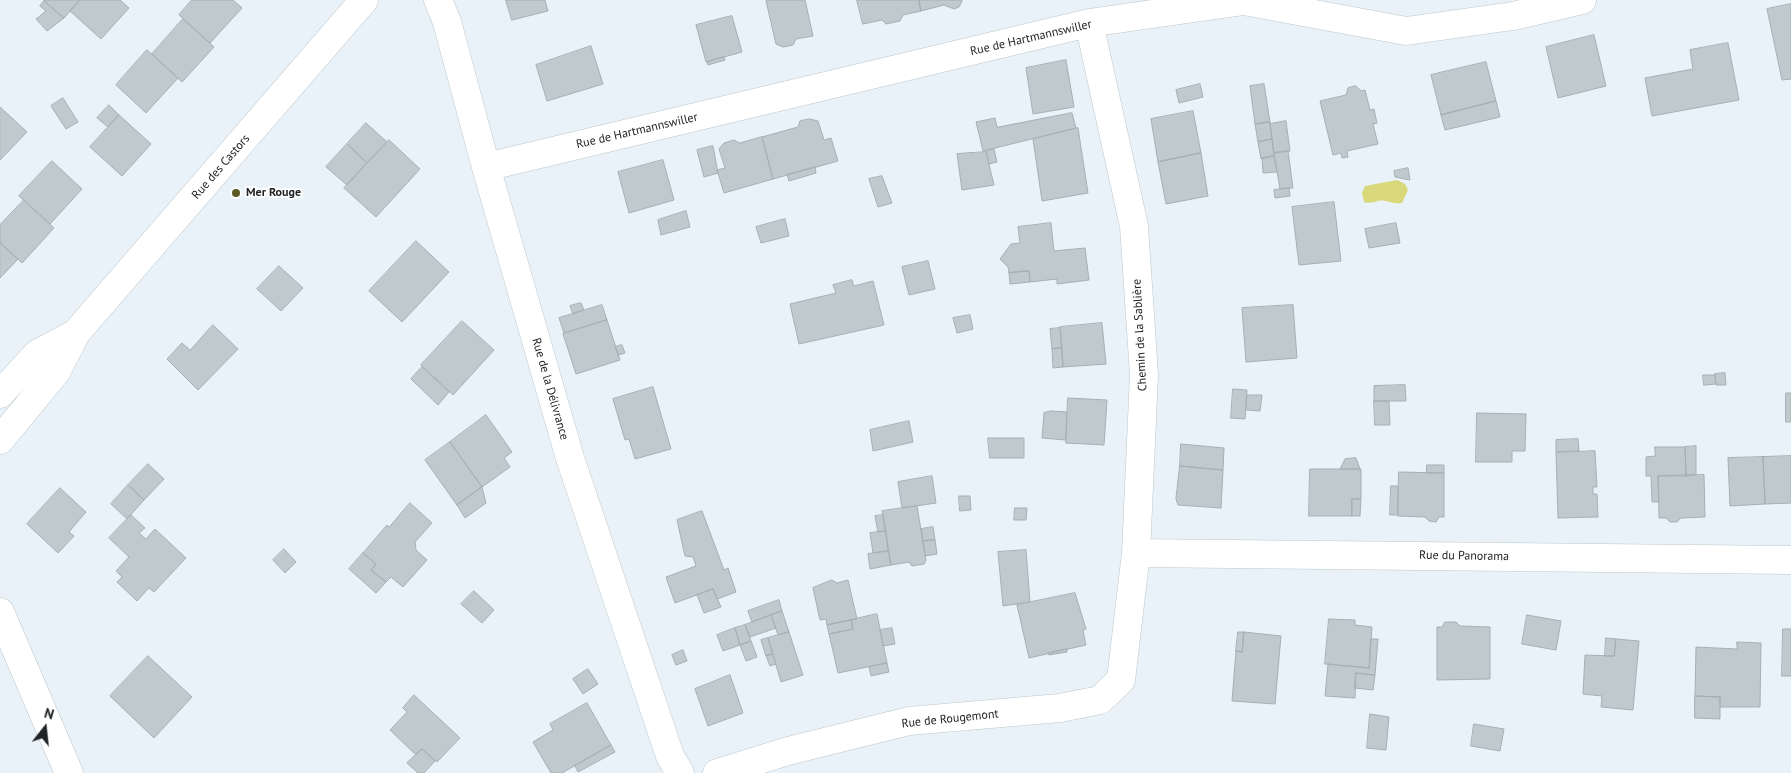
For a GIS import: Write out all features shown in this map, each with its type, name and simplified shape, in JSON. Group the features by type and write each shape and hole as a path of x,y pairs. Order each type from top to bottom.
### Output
{"street":[{"name":"Rue des Castors","path":"0,440 56,372 76,333 364,0"},
{"name":"Rue de la Délivrance","path":"438,0 447,22 486,167 570,458 670,756 680,773"},
{"name":"Rue de Hartmannswiller","path":"486,167 1090,23 1244,1 1406,31 1513,16 1582,0"},
{"name":"Chemin de la Sablière","path":"1090,23 1134,226 1144,375 1136,553 1121,680"},
{"name":"Rue des Castors","path":"0,394 38,354 76,333"},
{"name":"Rue du Panorama","path":"1136,553 1791,560"},
{"path":"0,612 69,773"},
{"name":"Rue de Rougemont","path":"717,773 788,751 909,721 1060,708 1100,700 1121,680"}],"shaded area":[{"path":"1397,180 1405,184 1408,190 1402,203 1364,202 1362,193 1365,186"}],"building":[{"path":"44,0 80,0 64,18"},
{"path":"80,0 120,0 129,8 101,39 70,11"},
{"path":"192,0 233,0 242,8 210,43 179,15"},
{"path":"506,0 545,0 548,11 512,20"},
{"path":"805,0 813,36 796,39 793,45 783,47 776,44 766,1"},
{"path":"857,0 919,0 921,11 903,15 900,21 886,24 882,20 863,24"},
{"path":"919,0 962,1 959,7 954,9 944,5 921,11"},
{"path":"44,1 64,18 47,31 36,19 46,11 40,6"},
{"path":"1791,4 1791,79 1782,80 1767,9"},
{"path":"732,16 742,52 706,62 696,25"},
{"path":"183,19 214,47 182,82 152,54"},
{"path":"1594,35 1606,86 1558,98 1546,47"},
{"path":"1728,43 1739,100 1652,116 1645,78 1693,69 1690,50"},
{"path":"591,46 603,84 547,101 536,65"},
{"path":"147,50 178,78 146,113 116,85"},
{"path":"724,57 725,60 708,65 707,62"},
{"path":"1066,60 1074,107 1033,114 1026,68"},
{"path":"1486,62 1496,101 1441,115 1431,75"},
{"path":"1200,84 1203,97 1179,103 1176,90"},
{"path":"1264,84 1270,122 1255,124 1250,86"},
{"path":"1356,86 1361,91 1365,90 1370,110 1374,109 1377,123 1373,124 1378,144 1347,151 1348,157 1342,158 1341,153 1333,155 1320,101 1346,95 1348,88"},
{"path":"63,98 78,122 66,129 51,106"},
{"path":"1496,101 1500,117 1445,130 1441,115"},
{"path":"109,105 119,115 108,127 97,118"},
{"path":"0,107 27,132 0,160"},
{"path":"1193,111 1201,153 1158,162 1151,119"},
{"path":"1072,113 1076,128 983,151 976,122 995,118 997,127"},
{"path":"119,115 151,144 122,176 90,147"},
{"path":"810,119 818,121 824,140 831,138 838,161 773,179 762,137 798,127 800,121"},
{"path":"1286,121 1290,151 1274,153 1270,124"},
{"path":"1270,122 1272,139 1258,142 1255,124"},
{"path":"366,123 387,142 367,163 347,144"},
{"path":"1078,128 1088,193 1042,201 1033,139"},
{"path":"762,137 773,179 724,193 717,170 725,168 719,149 724,143 734,140 739,143"},
{"path":"1272,139 1274,156 1261,159 1258,142"},
{"path":"389,140 420,169 376,217 344,188"},
{"path":"347,144 367,163 347,185 326,167"},
{"path":"713,146 718,173 704,177 697,150"},
{"path":"994,149 997,162 989,164 986,152"},
{"path":"1288,151 1293,188 1280,189 1274,153"},
{"path":"986,152 994,185 962,190 957,154"},
{"path":"1201,153 1208,196 1166,204 1158,162"},
{"path":"1274,156 1277,172 1263,173 1262,158"},
{"path":"663,160 674,200 629,213 618,172"},
{"path":"52,161 82,189 50,224 19,196"},
{"path":"815,167 816,173 789,181 787,175"},
{"path":"1408,168 1410,180 1395,177 1394,171"},
{"path":"882,176 892,203 878,207 869,179"},
{"path":"1289,188 1290,196 1275,198 1274,190"},
{"path":"24,200 54,228 22,263 0,243 0,225"},
{"path":"1334,202 1341,261 1299,265 1292,207"},
{"path":"686,211 690,227 661,235 658,220"},
{"path":"785,219 789,236 761,243 756,227"},
{"path":"1051,223 1054,251 1085,248 1089,280 1057,284 1057,279 1030,282 1029,271 1009,273 1008,267 1000,259 1011,244 1020,243 1018,227"},
{"path":"1396,223 1400,243 1369,248 1365,229"},
{"path":"416,241 449,272 402,322 369,291"},
{"path":"0,243 18,259 0,278"},
{"path":"928,261 935,289 909,295 902,267"},
{"path":"279,266 303,288 281,311 257,289"},
{"path":"1029,271 1030,282 1010,284 1009,273"},
{"path":"852,280 854,286 873,281 884,325 799,344 790,304 836,293 833,285"},
{"path":"581,303 584,310 573,314 570,306"},
{"path":"602,305 607,320 564,333 559,318"},
{"path":"1293,305 1297,358 1246,362 1242,308"},
{"path":"970,315 973,329 957,333 953,318"},
{"path":"607,320 620,360 576,374 563,334"},
{"path":"462,321 494,350 453,395 421,365"},
{"path":"1102,323 1106,364 1063,367 1060,327"},
{"path":"213,325 238,349 198,390 167,359 182,343 190,350"},
{"path":"1060,328 1062,348 1052,349 1050,329"},
{"path":"622,345 625,353 618,355 615,347"},
{"path":"1062,348 1063,367 1053,368 1052,349"},
{"path":"422,367 449,392 438,405 411,379"},
{"path":"1725,373 1726,385 1716,385 1715,374"},
{"path":"1703,375 1715,375 1716,384 1704,385"},
{"path":"1405,385 1406,401 1374,401 1374,386"},
{"path":"653,387 671,449 635,459 629,439 625,440 613,399"},
{"path":"1233,389 1247,390 1245,419 1231,418"},
{"path":"1786,393 1791,393 1791,422 1786,422"},
{"path":"1247,395 1262,395 1260,411 1246,410"},
{"path":"1068,398 1107,400 1104,445 1066,443"},
{"path":"1374,401 1389,401 1390,425 1375,425"},
{"path":"1051,411 1067,412 1066,440 1042,438 1044,413"},
{"path":"1477,413 1526,414 1525,451 1512,451 1512,462 1476,462"},
{"path":"486,415 512,452 504,458 510,467 482,487 450,442"},
{"path":"909,421 913,442 873,451 870,430"},
{"path":"988,438 1024,438 1024,458 990,458"},
{"path":"1578,439 1579,451 1556,452 1556,440"},
{"path":"450,442 482,487 457,505 425,460"},
{"path":"1181,444 1224,448 1223,470 1180,466"},
{"path":"1696,446 1696,475 1686,476 1685,447"},
{"path":"1655,447 1685,447 1686,476 1658,476 1659,502 1652,502 1651,476 1646,476 1646,457 1655,456"},
{"path":"1595,451 1597,487 1593,487 1593,494 1597,494 1598,517 1558,518 1556,453"},
{"path":"1791,456 1791,503 1765,504 1763,457"},
{"path":"1763,457 1765,504 1730,506 1728,458"},
{"path":"1356,458 1360,469 1340,469 1345,459"},
{"path":"148,464 164,479 144,500 128,485"},
{"path":"1427,465 1444,465 1444,473 1427,473"},
{"path":"1180,466 1223,470 1221,508 1178,505 1176,499"},
{"path":"1310,469 1361,469 1361,499 1352,499 1352,516 1309,516"},
{"path":"1399,472 1444,473 1444,517 1439,517 1436,522 1429,521 1425,517 1398,516"},
{"path":"1704,475 1705,517 1681,518 1677,522 1670,522 1666,518 1659,518 1658,476"},
{"path":"932,476 936,503 902,508 898,482"},
{"path":"128,485 144,500 127,519 111,504"},
{"path":"1391,486 1398,486 1398,515 1390,515"},
{"path":"482,487 486,503 465,518 457,505"},
{"path":"60,488 86,512 69,532 74,536 58,553 27,524"},
{"path":"959,496 970,496 971,510 960,511"},
{"path":"1352,499 1361,499 1360,516 1352,516"},
{"path":"410,503 432,523 415,542 416,550 427,560 403,587 391,577 386,582 371,570 376,564 363,553 387,525 389,527"},
{"path":"917,506 926,560 924,564 912,566 909,562 891,565 882,511"},
{"path":"1015,508 1027,508 1026,520 1014,520"},
{"path":"702,511 724,570 728,568 736,592 717,599 713,589 675,603 666,577 696,566 693,557 685,556 677,520"},
{"path":"131,515 145,528 139,533 146,539 155,529 186,558 154,592 149,588 137,601 117,582 122,577 116,571 129,557 109,538"},
{"path":"883,515 886,531 878,532 875,516"},
{"path":"933,527 935,540 923,541 921,529"},
{"path":"886,531 888,551 873,553 870,533"},
{"path":"935,540 937,554 925,556 923,541"},
{"path":"284,549 296,562 285,573 273,560"},
{"path":"1026,550 1030,602 1003,606 998,552"},
{"path":"888,551 891,565 870,569 868,554"},
{"path":"363,553 376,564 371,570 386,582 376,593 349,569"},
{"path":"832,580 837,583 848,580 857,619 827,625 826,619 820,620 813,588"},
{"path":"713,589 721,607 704,613 697,595"},
{"path":"474,591 494,610 482,623 461,604"},
{"path":"1075,593 1086,629 1083,630 1086,645 1029,658 1017,605"},
{"path":"779,600 782,611 752,622 748,611"},
{"path":"782,611 789,632 778,635 771,615"},
{"path":"877,614 887,663 838,673 829,634 853,629 851,620"},
{"path":"771,615 776,628 750,637 745,625"},
{"path":"1527,615 1561,621 1556,650 1522,644"},
{"path":"1329,619 1355,620 1355,625 1372,627 1369,668 1325,664"},
{"path":"851,620 853,629 829,634 827,625"},
{"path":"1445,622 1456,622 1460,626 1490,627 1490,679 1437,680 1437,627 1442,627"},
{"path":"745,625 751,641 740,645 735,628"},
{"path":"735,628 740,645 723,651 717,635"},
{"path":"892,628 895,644 883,646 880,630"},
{"path":"1783,629 1791,629 1791,676 1782,676"},
{"path":"789,632 803,675 781,682 768,638"},
{"path":"1238,632 1244,632 1242,652 1236,651"},
{"path":"1244,632 1281,636 1275,704 1232,701 1236,651 1242,652"},
{"path":"768,638 773,654 766,656 761,640"},
{"path":"1606,638 1616,639 1614,656 1605,656"},
{"path":"1371,639 1378,639 1375,675 1356,673 1355,698 1325,696 1328,664 1369,668"},
{"path":"1616,639 1639,641 1633,710 1601,707 1602,696 1583,694 1585,655 1614,656"},
{"path":"751,641 757,657 746,661 740,645"},
{"path":"1737,642 1761,643 1760,707 1720,707 1720,697 1695,696 1696,647 1737,649"},
{"path":"1067,649 1067,652 1049,655 1048,653"},
{"path":"683,650 687,661 676,665 672,655"},
{"path":"773,654 776,664 770,666 766,656"},
{"path":"148,656 192,697 154,738 110,696"},
{"path":"887,663 889,672 871,676 869,667"},
{"path":"588,669 598,684 583,694 573,679"},
{"path":"1356,673 1375,675 1373,690 1355,688"},
{"path":"730,675 743,713 708,726 695,689"},
{"path":"414,695 460,738 437,762 422,749 416,755 390,730 407,712 403,708"},
{"path":"1695,696 1720,697 1720,719 1695,718"},
{"path":"587,703 611,745 562,773 551,773 533,742 553,730 550,724"},
{"path":"1370,714 1389,717 1386,750 1367,748"},
{"path":"1474,724 1504,729 1500,751 1471,746"},
{"path":"611,745 615,752 578,772 575,766"},
{"path":"422,749 435,761 424,773 418,773 407,763"}],"place":[{"name":"Mer Rouge","path":"236,193"}]}
